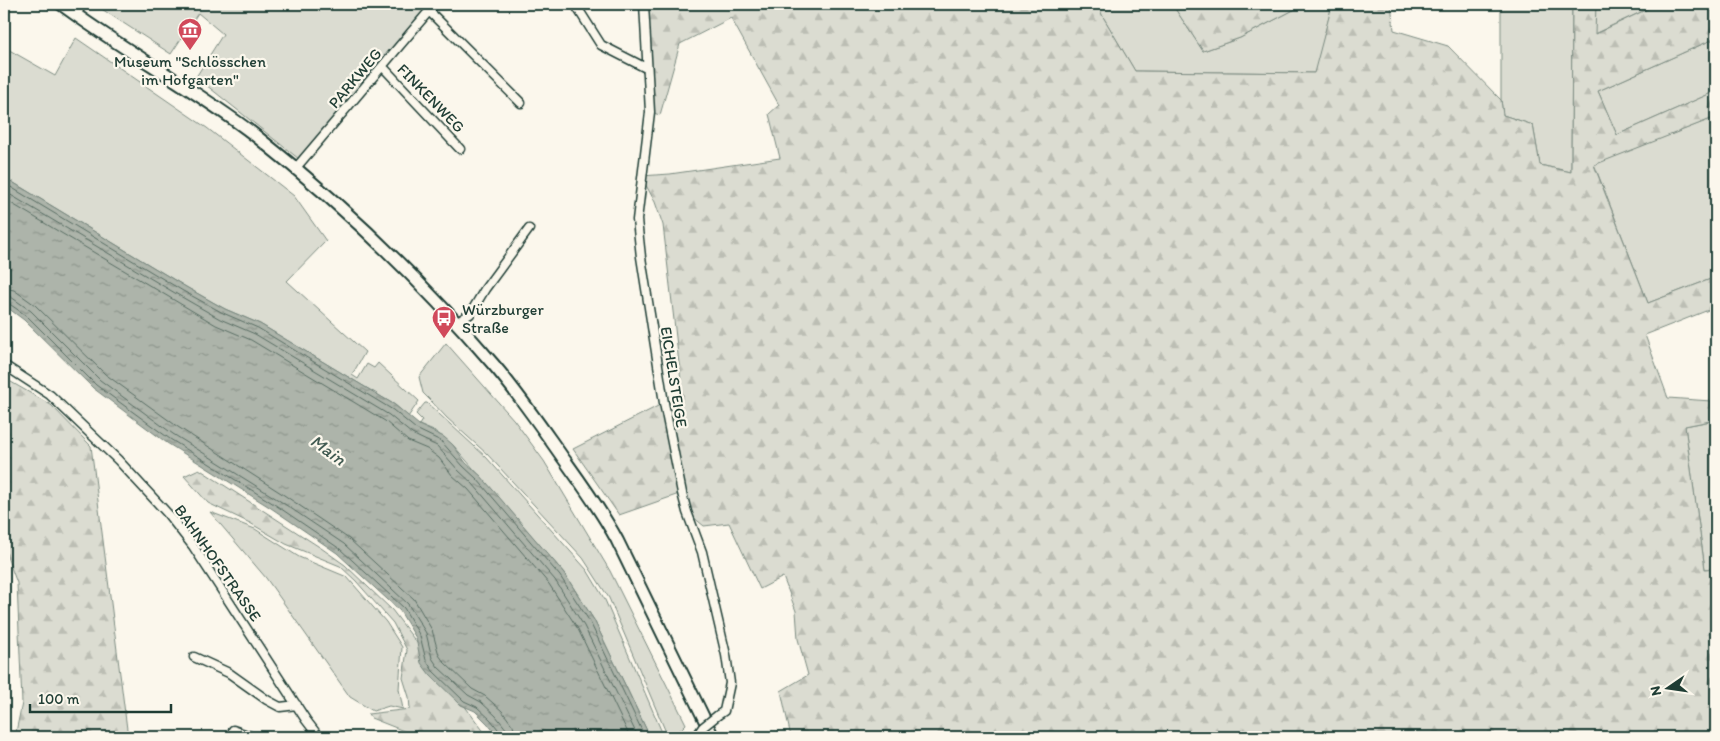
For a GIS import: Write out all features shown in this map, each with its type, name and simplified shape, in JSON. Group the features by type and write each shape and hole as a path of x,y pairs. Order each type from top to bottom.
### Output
{"main road":[{"path":"61,4 256,136 398,261 493,364 518,394 604,516 713,737"}],"street":[{"path":"76,15 82,4"},
{"name":"PARKWEG","path":"295,169 435,4"},
{"path":"575,4 601,46 646,68"},
{"name":"EICHELSTEIGE","path":"644,4 646,68 650,112 637,220 641,257 664,403 682,493 702,552 726,655 730,683 724,711 703,727 696,737"},
{"path":"429,11 521,103"},
{"name":"FINKENWEG","path":"382,67 460,149"},
{"path":"456,323 470,314 485,289 529,229"},
{"name":"BAHNHOFSTRASSE","path":"4,365 50,394 118,460 168,513 193,546 319,737"},
{"path":"194,656 229,673 280,707 297,705"},
{"path":"233,730 253,737"}],"green space":[{"path":"94,4 435,4 299,159 196,77 223,34 198,13 171,54"},
{"path":"644,4 1098,4 1102,15 1135,71 1314,73 1331,9 1318,4 1391,4 1394,30 1448,46 1501,100 1503,115 1533,125 1540,165 1571,172 1572,4 1596,4 1595,34 1658,4 1716,4 1716,38 1598,91 1617,135 1716,91 1716,117 1594,165 1648,303 1716,277 1716,307 1645,335 1668,398 1711,401 1715,420 1685,426 1705,569 1716,568 1716,737 855,737 852,731 822,737 791,737 781,691 808,675 798,639 796,611 783,577 760,589 729,523 704,526 687,512 682,493 619,515 573,449 664,403 683,398 663,225 655,202 641,176 670,174 780,158 769,114 779,105 731,18 680,44 660,115 650,112"},
{"path":"1098,4 1172,4 1203,51 1240,38 1305,4 1318,4 1331,9 1315,73 1135,71 1102,15"},
{"path":"1172,4 1305,4 1240,38 1203,51"},
{"path":"1501,4 1572,4 1571,172 1540,165 1533,125 1503,115 1501,100"},
{"path":"1596,4 1658,4 1594,34"},
{"path":"76,38 207,128 294,196 326,241 287,281 365,352 352,375 358,379 367,364 374,368 378,363 419,401 408,417 395,405 260,324 225,309 186,287 4,177 4,47 55,76"},
{"path":"1716,38 1716,91 1617,135 1598,91"},
{"path":"1716,117 1716,277 1648,303 1594,164"},
{"path":"446,343 514,420 544,461 610,571 686,724 673,737 668,737 609,598 583,558 487,454 447,418 423,393 419,377"},
{"path":"4,378 51,405 91,446 128,737 15,737 22,703 17,583 4,549"},
{"path":"425,403 486,457 587,570 605,600 664,737 650,737 594,620 564,573 453,445 436,432 419,425 422,420 416,414"},
{"path":"1716,420 1716,568 1705,569 1685,426"},
{"path":"199,469 345,565 392,610 488,737 419,737 371,718 368,714 410,709 409,697 403,678 407,650 393,623 356,581 340,566 286,544 250,523 208,503 184,476"},
{"path":"210,512 255,529 299,557 347,577 386,622 402,647 399,689 403,709 389,706 373,711 350,697 266,578"}],"water":[{"name":"Main","path":"4,177 186,287 225,309 260,324 395,405 419,425 444,437 453,445 466,463 481,476 564,573 594,620 650,737 498,737 475,711 461,705 430,675 421,663 416,638 400,611 337,553 271,508 167,443 93,388 24,320 4,305"}],"place":[{"name":"Museum \"Schlösschen im Hofgarten\"","path":"190,51"},
{"name":"Würzburger Straße","path":"444,339"}]}
